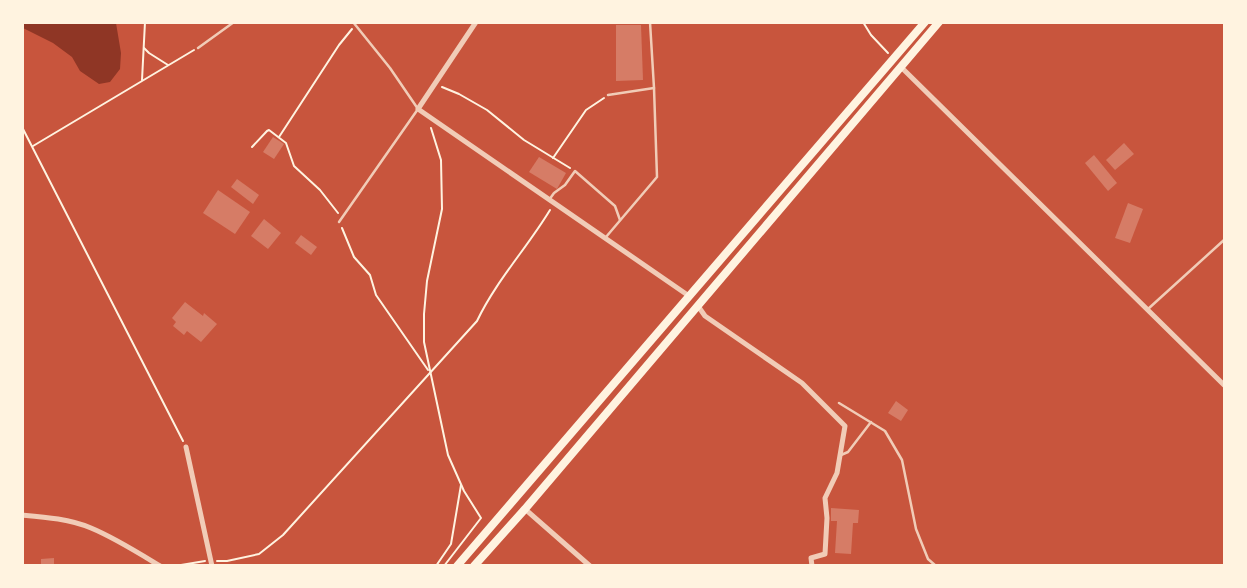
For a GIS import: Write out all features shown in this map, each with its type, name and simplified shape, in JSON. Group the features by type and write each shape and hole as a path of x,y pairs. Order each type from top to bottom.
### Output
{"main road":[{"path":"457,566 925,22"},
{"path":"474,566 524,510 940,22"}],"street":[{"path":"476,22 418,109 689,296"},
{"path":"901,67 1224,385"},
{"path":"698,306 705,316 802,383 845,426 837,473 825,498 827,518 825,554 811,558 812,566"},
{"path":"186,447 211,563"},
{"path":"524,510 590,566"},
{"path":"22,515 65,521 89,527 118,540 160,566"}],"lane":[{"path":"198,48 234,22"},
{"path":"606,238 657,178 650,22"},
{"path":"340,221 418,109 390,68 354,24"},
{"path":"608,95 654,88"},
{"path":"549,200 554,193 565,185 575,171 615,206 620,220"},
{"path":"1148,309 1224,240"},
{"path":"839,403 885,430 902,460 916,530 928,559 936,566"},
{"path":"840,455 848,452 871,422"}],"path":[{"path":"141,82 145,22"},
{"path":"863,22 871,35 885,50"},
{"path":"279,137 354,24"},
{"path":"144,48 168,65"},
{"path":"33,146 198,48"},
{"path":"434,84 459,94 487,110 524,140 575,171"},
{"path":"553,158 586,110 608,95"},
{"path":"426,114 441,160 442,209 427,281 424,342 448,455 461,485 481,518 444,566"},
{"path":"22,127 186,447"},
{"path":"252,147 269,130 286,143 294,166 320,190 340,221 354,257 370,275 376,295 430,372"},
{"path":"175,566 227,561 259,554 283,535 476,321 504,274 555,204"},
{"path":"436,566 451,544 461,485"}],"shaded area":[{"path":"22,23 116,23 121,53 120,69 110,82 99,84 80,71 72,57 53,43 23,28"}],"building":[{"path":"616,25 641,25 643,80 616,81"},
{"path":"273,137 284,144 274,159 263,152"},
{"path":"1124,143 1134,154 1115,170 1106,160"},
{"path":"1094,155 1117,183 1108,191 1085,163"},
{"path":"539,157 566,173 557,189 529,172"},
{"path":"237,179 259,195 253,204 231,187"},
{"path":"218,190 250,212 235,234 203,213"},
{"path":"1128,203 1143,209 1130,243 1115,238"},
{"path":"264,219 281,233 268,249 251,236"},
{"path":"301,235 317,247 311,255 295,243"},
{"path":"185,302 203,316 204,313 217,324 201,342 187,331 184,335 173,326 176,322 172,318"},
{"path":"896,401 908,410 901,421 888,413"},
{"path":"831,508 859,510 858,523 853,523 851,554 835,553 837,521 831,521"},
{"path":"54,558 54,566 41,566 41,559"}]}
